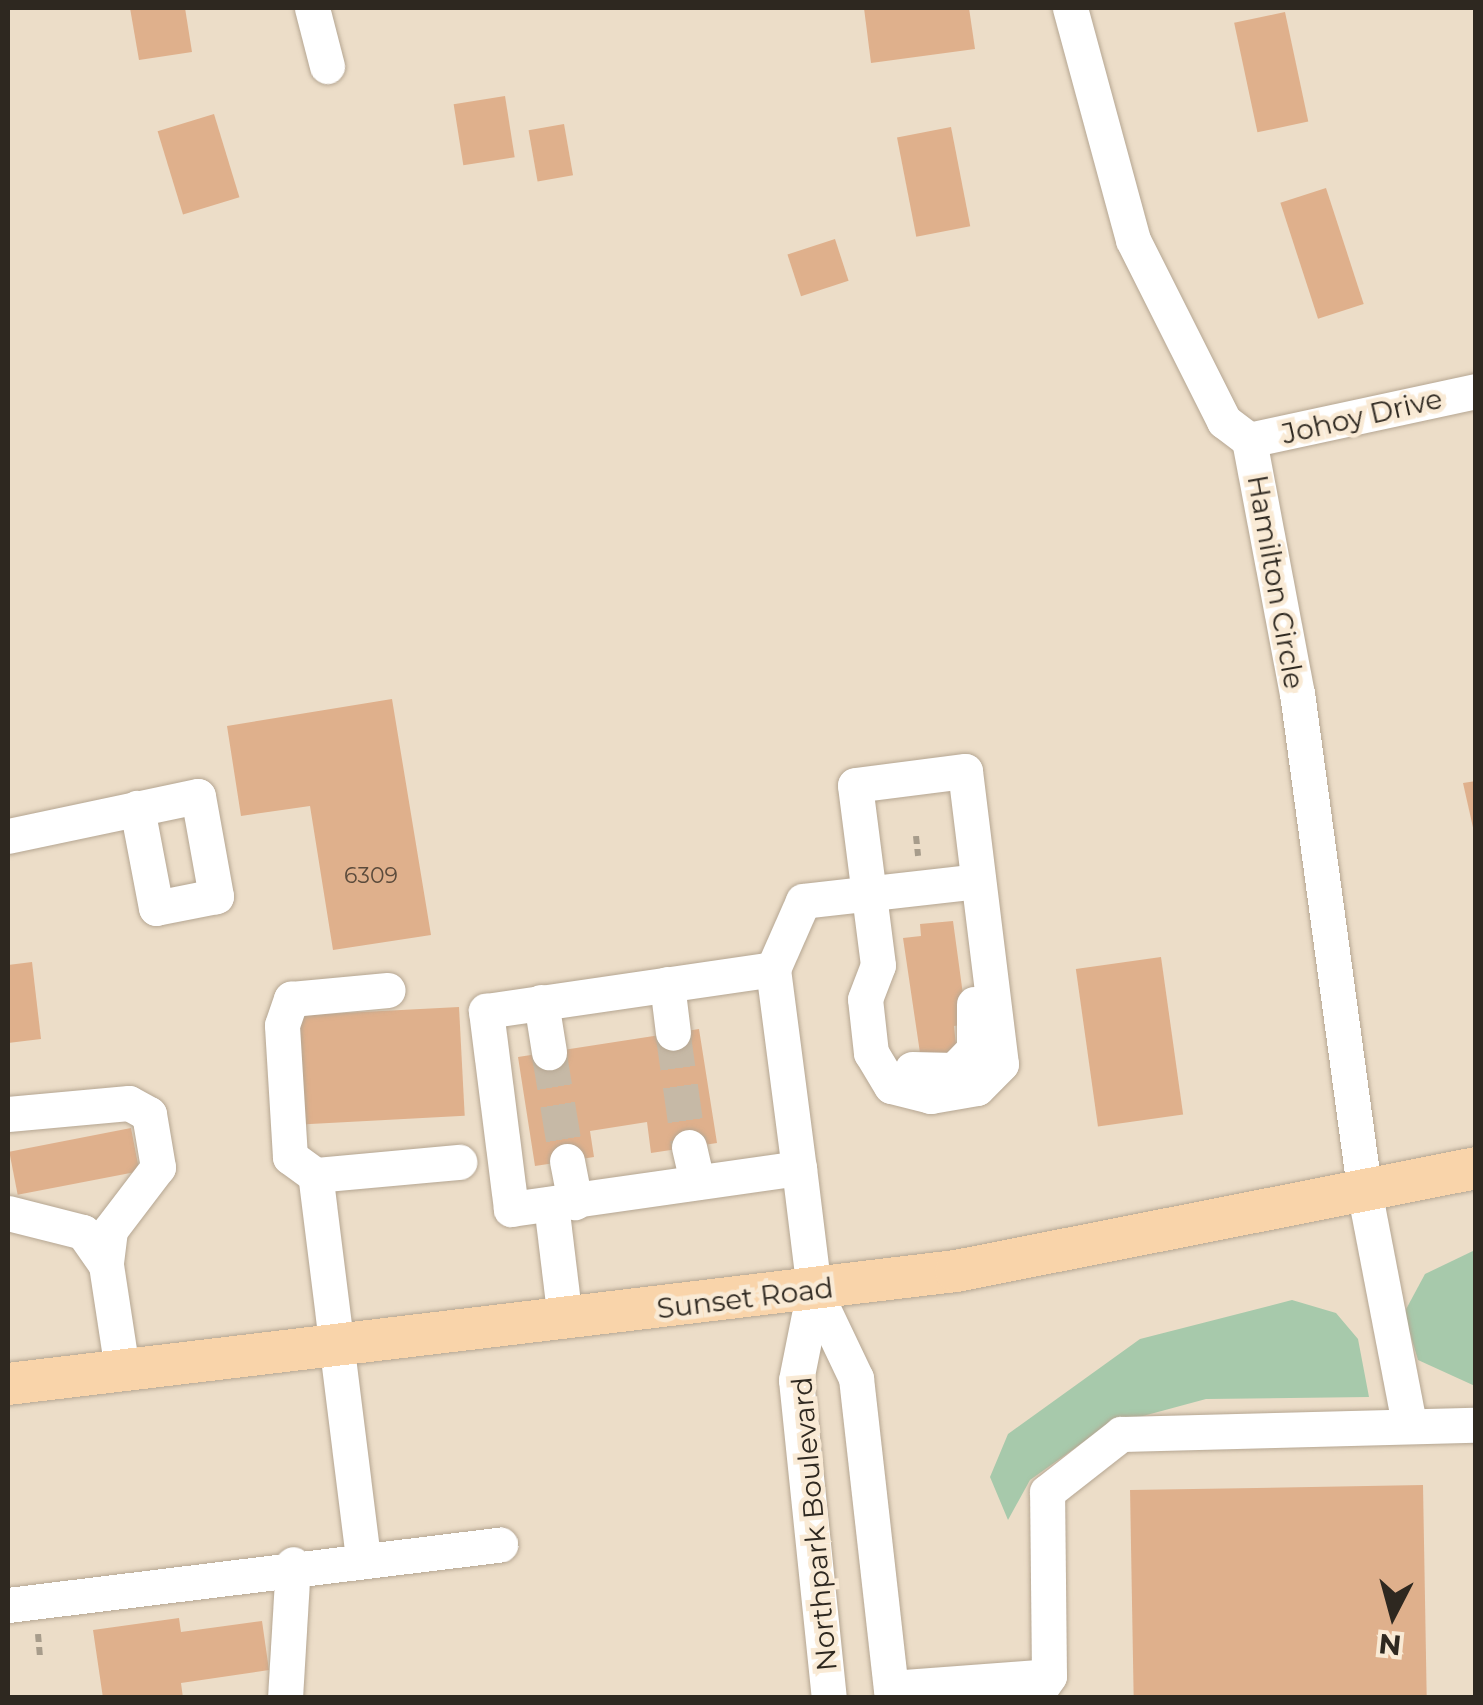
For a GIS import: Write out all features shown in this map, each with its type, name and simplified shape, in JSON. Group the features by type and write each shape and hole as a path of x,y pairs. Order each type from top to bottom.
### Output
{"main road":[{"name":"Sunset Road","path":"8,1384 814,1290 1096,1249 1364,1195 1476,1168"}],"street":[{"path":"312,8 327,66"},
{"name":"Hamilton Circle","path":"1070,8 1133,240 1224,421 1249,440 1300,712 1364,1195 1409,1424"},
{"name":"Johoy Drive","path":"1249,440 1476,390"},
{"path":"965,772 978,880 1000,1064 978,1088 932,1096 891,1086 871,1053 865,998 878,965 855,785 965,772"},
{"path":"8,836 138,808"},
{"path":"814,1290 773,968 803,901 978,880"},
{"path":"773,968 486,1011 512,1208 799,1168"},
{"path":"667,984 673,1033"},
{"path":"388,990 291,999 282,1025 290,1157 315,1175 460,1162"},
{"path":"542,1002 549,1052"},
{"path":"8,1114 129,1102 148,1114 158,1167 110,1230 106,1265 122,1370"},
{"path":"689,1147 697,1182"},
{"path":"564,1319 563,1203 568,1161"},
{"path":"315,1175 333,1346 363,1558"},
{"path":"8,1213 83,1232 106,1265"},
{"name":"Northpark Boulevard","path":"814,1290 856,1378 891,1693"},
{"name":"Northpark Boulevard","path":"814,1290 796,1380 829,1698"},
{"path":"891,1693 1042,1687 1047,1492 1121,1434 1476,1425"},
{"path":"8,1604 292,1564 500,1545"},
{"path":"285,1698 292,1564"}],"green space":[{"path":"1475,1250 1475,1386 1418,1360 1404,1313 1425,1274"},
{"path":"1292,1300 1336,1313 1358,1339 1369,1397 1206,1399 1106,1426 1030,1480 1008,1520 990,1477 1008,1434 1140,1339"}],"building":[{"path":"130,8 185,8 192,52 139,60"},
{"path":"864,8 969,8 975,49 871,63"},
{"path":"1285,12 1308,122 1257,132 1234,23"},
{"path":"505,96 515,157 463,165 454,104"},
{"path":"214,114 239,197 183,214 158,131"},
{"path":"564,124 573,175 538,181 529,130"},
{"path":"951,127 970,226 916,237 897,137"},
{"path":"1326,188 1364,304 1318,319 1280,203"},
{"path":"835,239 849,281 801,296 787,254"},
{"path":"392,699 431,935 333,950 310,806 241,816 227,726"},
{"path":"1476,781 1476,832 1474,832 1463,783"},
{"path":"953,921 967,1024 954,1026 957,1055 920,1053 903,938 921,936 920,924"},
{"path":"1161,957 1183,1114 1098,1126 1076,969"},
{"path":"32,962 41,1039 8,1043 8,965"},
{"path":"459,1007 465,1116 301,1124 295,1016"},
{"path":"699,1029 717,1143 651,1153 647,1122 590,1131 594,1157 535,1166 518,1057"},
{"path":"131,1128 139,1171 18,1195 9,1152"},
{"path":"1423,1485 1427,1698 1134,1698 1130,1490"},
{"path":"179,1618 181,1632 262,1621 269,1670 181,1683 183,1698 103,1698 93,1630"}],"tunnel":[{"path":"673,1033 689,1147"},
{"path":"549,1052 567,1161"}]}
